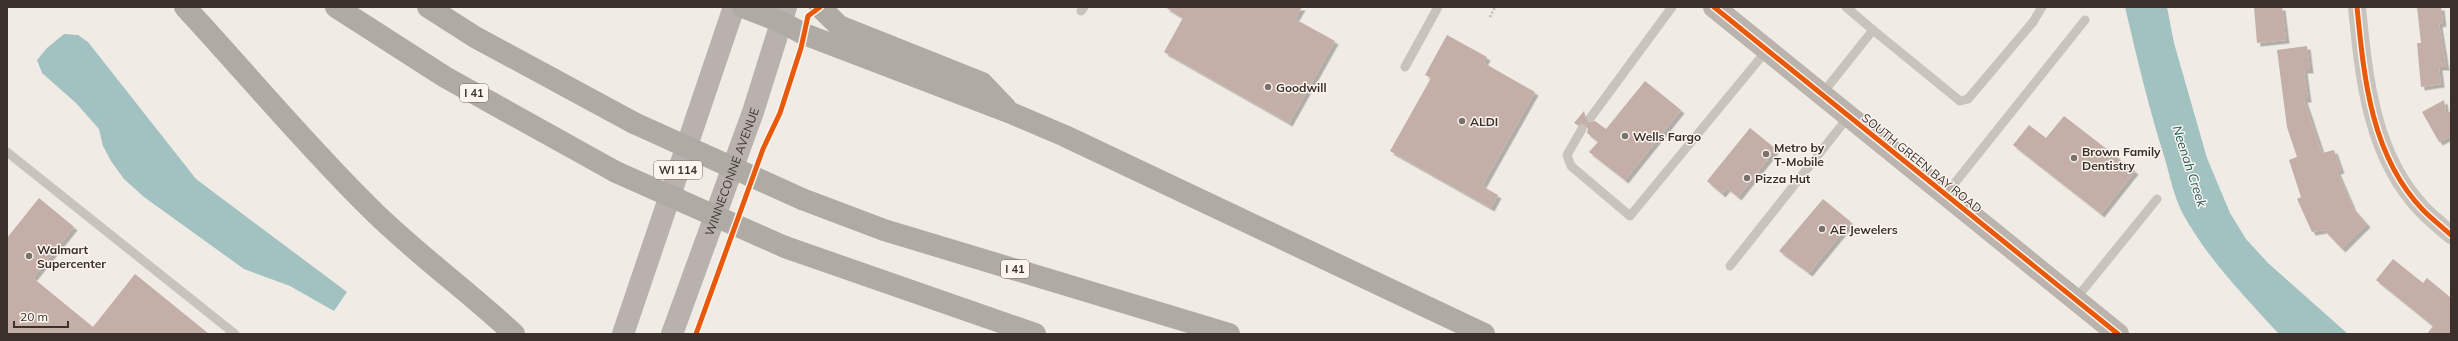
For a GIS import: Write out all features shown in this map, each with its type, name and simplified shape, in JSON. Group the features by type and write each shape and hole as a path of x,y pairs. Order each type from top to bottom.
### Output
{"highway":[{"path":"185,7 296,132 370,209 448,279 514,334"},
{"name":"I 41","path":"336,7 445,77 616,172 785,247 1035,334"},
{"name":"I 41","path":"428,7 475,37 634,123 802,199 884,230 1229,334"},
{"path":"743,7 784,14 804,34 1011,113 1484,334"},
{"path":"820,7 839,26 982,83 1011,113"},
{"path":"496,318 525,334"}],"main road":[{"name":"WI 114","path":"623,334 734,7"},
{"name":"SOUTH GREEN BAY ROAD","path":"1723,10 1767,50 2118,334"},
{"name":"WINNECONNE AVENUE","path":"672,334 753,112 784,14"}],"street":[{"path":"2357,7 2368,100 2385,149 2400,178 2423,210 2451,235"}],"lane":[{"path":"1405,67 1438,7"},
{"path":"1591,117 1672,7"},
{"path":"1846,7 1960,101 1968,99 2032,22 2042,7"},
{"path":"1945,195 2085,20"},
{"path":"1822,94 1873,30"},
{"path":"1582,129 1567,156 1571,166 1630,216 1767,50"},
{"path":"1730,266 1849,116"},
{"path":"7,152 235,334"},
{"path":"2075,300 2157,199"}],"path":[{"path":"1490,17 1495,7"}],"water":[{"name":"Neenah Creek","path":"2125,7 2167,7 2174,43 2207,158 2230,213 2246,239 2268,263 2348,334 2279,334 2227,277 2193,231 2183,214 2175,194 2148,102"},
{"path":"64,34 78,35 88,42 196,179 347,292 334,311 290,286 244,269 144,197 124,179 111,161 103,146 99,129 76,103 42,73 37,60 47,48"}],"building":[{"name":"Goodwill","path":"1165,7 1302,7 1295,19 1335,41 1289,123 1164,52 1183,18"},
{"path":"2254,7 2282,7 2286,40 2257,43"},
{"path":"2417,7 2441,7 2443,23 2439,24 2446,67 2439,67 2441,84 2421,87 2417,43 2421,43"},
{"name":"ALDI","path":"1447,35 1487,57 1484,63 1535,92 1482,186 1498,195 1491,208 1390,151 1431,78 1425,75"},
{"path":"2307,46 2310,70 2304,70 2308,99 2304,99 2322,153 2334,150 2341,170 2337,171 2353,208 2367,224 2342,249 2324,230 2312,232 2297,199 2301,197 2289,160 2297,157 2287,127 2277,50"},
{"name":"Wells Fargo","path":"1645,81 1681,110 1625,180 1589,152 1598,142 1587,133 1588,129 1585,124 1577,125 1574,123 1584,111 1587,122 1595,121 1606,129"},
{"path":"2444,100 2446,113 2451,111 2451,136 2439,142 2422,112"},
{"name":"Brown Family Dentistry","path":"2064,116 2135,171 2101,214 2013,145 2029,125 2046,138"},
{"path":"1750,128 1776,149 1738,197 1727,188 1722,194 1707,181"},
{"name":"Walmart Supercenter","path":"39,198 74,227 33,278 93,327 135,274 209,334 7,334 7,238"},
{"name":"AE Jewelers","path":"1823,199 1851,222 1809,273 1779,251"},
{"path":"2393,259 2423,283 2427,278 2451,298 2451,334 2427,334 2433,326 2376,280"}],"cycle path":[{"path":"696,334 763,149 780,113 801,48 808,16 820,7"},
{"path":"1714,7 2118,334"},
{"path":"2357,7 2367,88 2381,141 2392,165 2406,189 2423,210 2451,235"}],"place":[{"name":"Goodwill","path":"1268,87"},
{"name":"ALDI","path":"1462,121"},
{"name":"Wells Fargo","path":"1625,136"},
{"name":"Metro by T-Mobile","path":"1766,154"},
{"name":"Brown Family Dentistry","path":"2074,158"},
{"name":"Pizza Hut","path":"1747,178"},
{"name":"AE Jewelers","path":"1822,229"},
{"name":"Walmart Supercenter","path":"29,256"}]}
